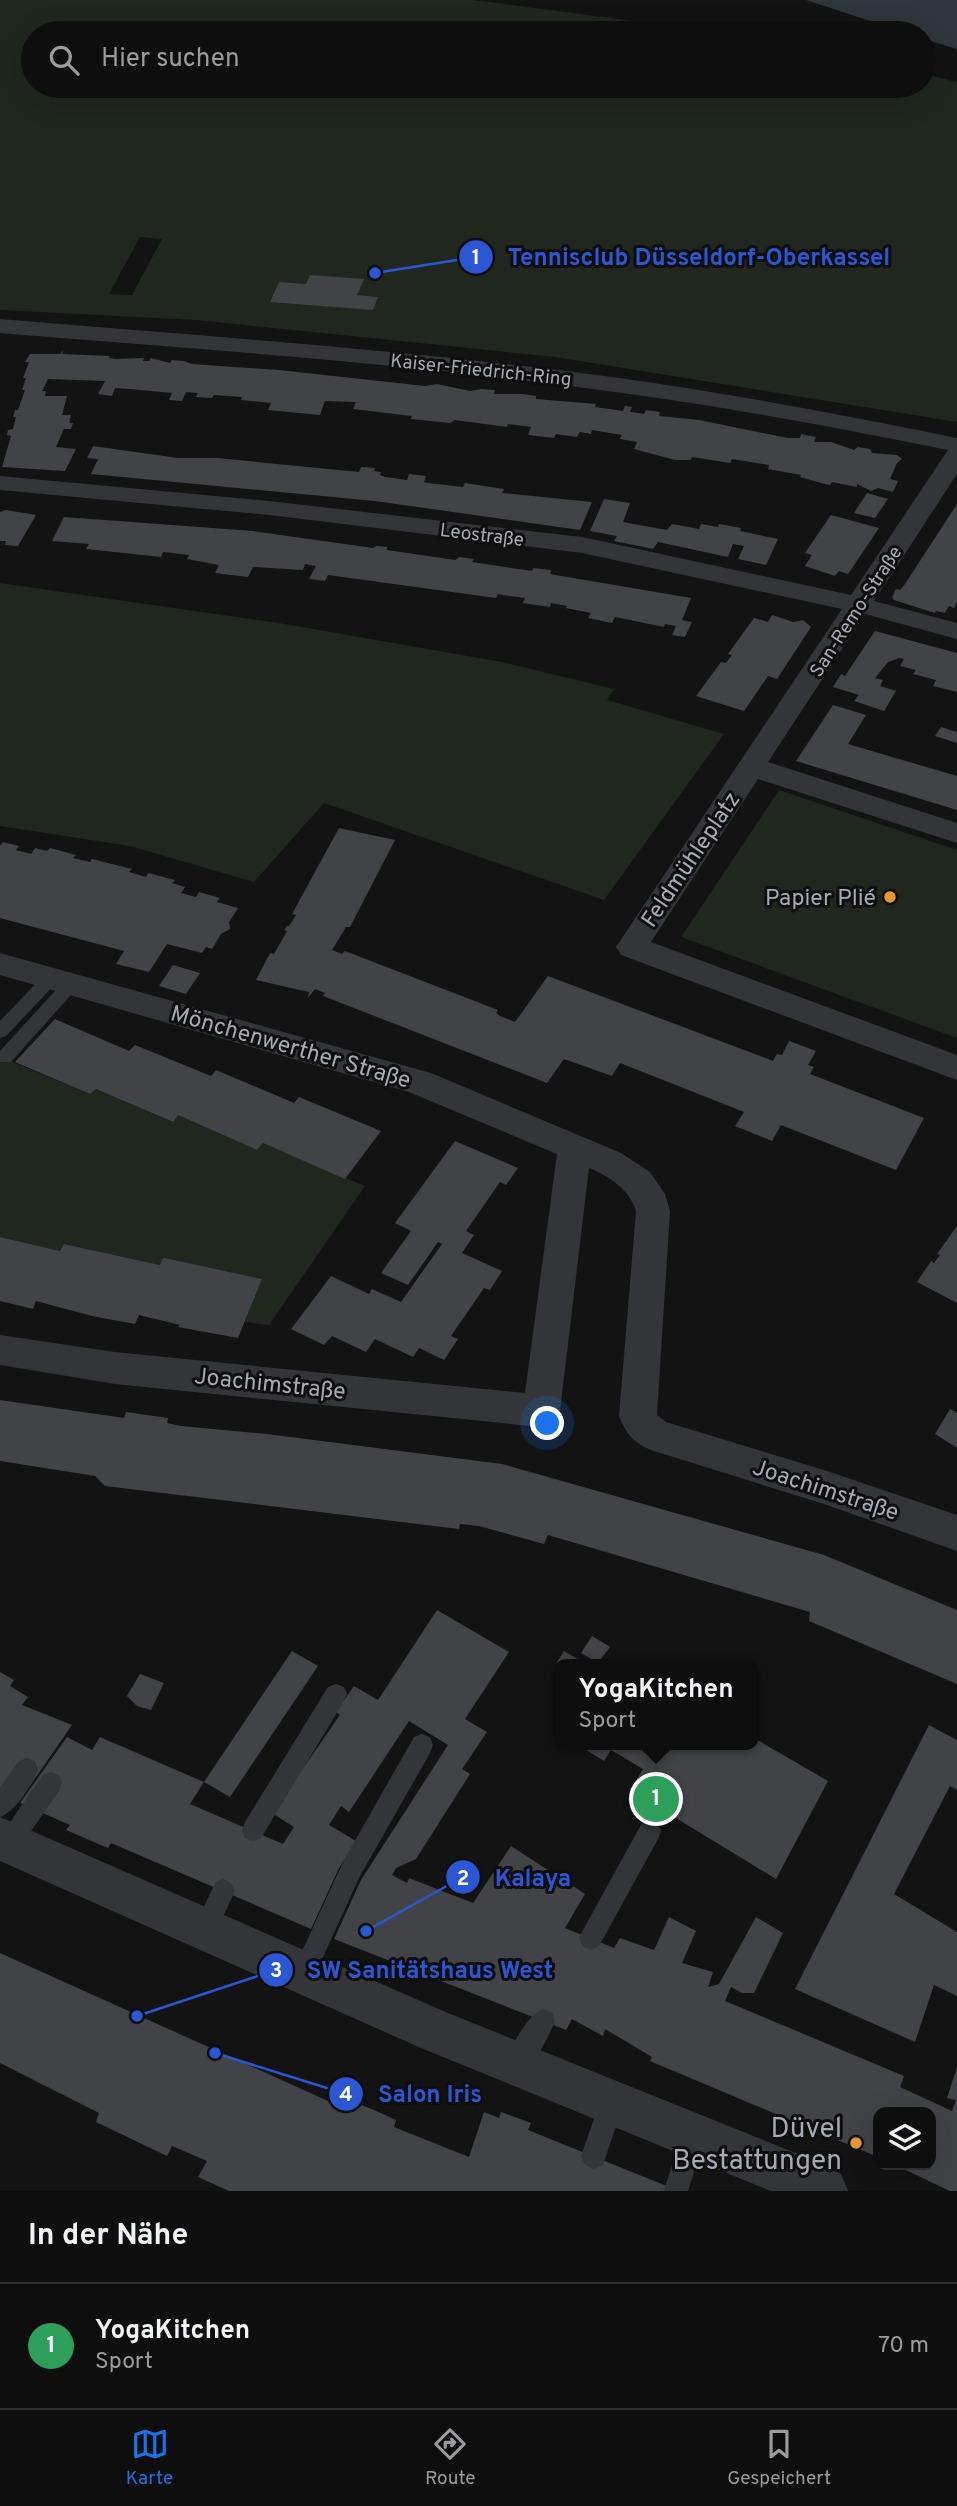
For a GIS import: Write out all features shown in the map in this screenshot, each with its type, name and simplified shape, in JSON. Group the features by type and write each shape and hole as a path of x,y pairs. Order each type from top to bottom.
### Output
{"street":[{"name":"Kaiser-Friedrich-Ring","path":"0,326 298,349 566,378 668,392 957,445"},
{"name":"San-Remo-Straße","path":"752,767 957,455"},
{"name":"Leostraße","path":"0,483 269,508 582,545 860,605 957,631"},
{"name":"Feldmühleplatz","path":"957,833 752,767 632,947 957,1068"},
{"name":"Mönchenwerther Straße","path":"0,964 419,1082 610,1162 638,1182 648,1194 653,1210 638,1416 642,1425 654,1435"},
{"name":"Joachimstraße","path":"0,1350 115,1368 541,1411 575,1147"},
{"name":"Joachimstraße","path":"654,1435 824,1487 957,1533"},
{"path":"3,1829 214,1910 304,1973 516,2064 693,2135 804,2186"}],"lane":[{"path":"0,1032 62,980"},
{"path":"5,1057 62,980"},
{"path":"253,1830 337,1694"},
{"path":"304,1973 352,1868 422,1745"},
{"path":"3,1829 27,1769"},
{"path":"3,1829 51,1783"},
{"path":"591,1938 650,1831"},
{"path":"516,2064 543,2021"},
{"path":"594,2156 612,2102"},
{"path":"676,2189 693,2135"}],"shaded area":[{"path":"0,0 473,0 633,21 21,21 21,98 936,98 936,77 957,82 957,422 555,357 196,320 0,310","holes":["140,237 162,239 132,295 109,294"]},
{"path":"806,0 957,0 957,49 936,43 936,21 870,21"},
{"path":"0,583 279,623 502,662 614,689 607,700 724,734 604,900 324,803 254,882 130,846 0,826"},
{"path":"779,790 957,850 957,1038 681,937"},
{"path":"0,1057 90,1094 96,1089 172,1122 178,1115 257,1150 263,1143 365,1186 269,1325 245,1322 262,1279 165,1258 160,1265 65,1244 60,1251 0,1237"}],"building":[{"path":"310,275 364,279 357,295 378,297 373,310 270,302 279,282 306,284"},
{"path":"63,350 62,354 110,356 109,358 115,359 144,358 143,361 149,361 151,358 170,363 172,360 425,386 437,384 470,391 495,390 494,394 522,394 536,396 536,399 596,404 595,407 623,411 625,406 632,407 630,412 660,412 659,416 699,420 788,438 800,438 801,434 816,437 814,442 831,442 854,450 858,447 870,449 872,453 897,455 902,459 897,463 890,479 898,481 893,492 878,488 871,491 857,484 857,487 832,482 830,485 800,477 801,475 768,469 769,465 732,459 730,463 692,457 691,460 675,460 634,449 637,442 620,439 622,435 592,430 591,434 580,432 577,437 556,434 554,438 528,435 531,427 508,424 507,427 455,420 450,423 353,409 356,402 325,401 320,415 268,410 271,403 241,400 242,397 196,397 198,393 186,392 182,401 169,400 172,393 115,388 112,396 98,394 105,381 48,379 42,391 46,391 45,396 67,396 62,415 71,415 69,423 73,423 71,429 64,429 56,447 76,449 65,471 2,467 11,436 7,435 8,430 13,429 15,410 18,410 25,390 22,390 26,378 23,378 29,362 25,362 30,354 60,354"},
{"path":"93,446 178,458 217,458 359,472 361,467 375,468 374,471 381,472 380,475 385,477 407,480 409,474 426,476 424,482 428,483 463,487 465,483 504,489 502,493 592,502 580,530 375,501 91,474 98,459 87,458"},
{"path":"867,493 888,499 875,518 854,513"},
{"path":"604,499 630,503 623,522 667,530 672,524 699,529 701,524 718,527 719,524 778,539 766,565 738,559 744,546 733,544 728,557 658,542 653,549 614,541 617,536 590,531"},
{"path":"957,504 957,602 954,608 949,606 945,613 935,613 894,600 892,597 896,589 900,590 905,584"},
{"path":"6,510 36,515 18,546 5,545 6,541 0,541 0,512"},
{"path":"831,515 879,528 848,574 839,571 835,576 805,566 812,555 805,553"},
{"path":"64,517 253,531 373,548 387,547 387,550 455,560 459,557 474,559 472,562 532,571 533,568 551,570 550,574 691,598 682,620 692,622 685,637 672,635 676,626 665,624 664,627 615,617 612,623 588,618 591,613 566,608 567,606 551,603 550,607 523,603 525,598 498,594 496,598 328,575 325,581 309,579 316,566 305,564 303,570 253,567 248,577 215,573 219,565 187,559 189,555 163,552 161,557 86,549 89,544 52,541"},
{"path":"772,615 793,622 803,620 811,627 777,679 768,676 744,711 696,696 721,662 726,663 732,655 728,654 754,618 768,622"},
{"path":"875,631 957,653 957,692 933,686 936,680 913,674 916,670 900,666 904,659 899,658 888,662 875,678 883,680 880,686 896,691 884,711 854,701 859,695 833,687 841,674 845,676"},
{"path":"833,705 866,715 848,744 957,776 957,810 796,761"},
{"path":"941,727 957,732 957,743 935,736"},
{"path":"339,828 395,840 350,927 346,927 332,950 342,954 345,951 498,1010 496,1013 500,1016 515,1022 548,976 773,1061 777,1054 782,1055 789,1041 816,1051 808,1065 814,1067 810,1074 924,1118 896,1170 781,1125 772,1141 735,1126 744,1112 620,1063 612,1076 564,1059 547,1083 323,996 325,993 315,989 308,998 309,992 256,980 270,953 274,954 287,931 284,930 296,915 292,914"},
{"path":"3,842 19,846 16,850 31,854 35,848 47,851 50,848 76,855 73,858 90,862 92,859 132,869 129,872 146,877 148,873 175,880 172,883 185,887 181,893 196,897 199,892 220,898 217,902 238,908 229,922 230,929 221,934 212,949 206,947 202,953 167,944 149,972 116,964 124,951 0,918 0,846"},
{"path":"173,965 200,973 186,994 159,986"},
{"path":"55,1019 129,1051 135,1045 211,1076 216,1070 294,1103 299,1097 381,1131 345,1179 263,1143 257,1150 178,1115 173,1122 96,1089 90,1094 15,1062"},
{"path":"455,1141 518,1168 506,1185 500,1182 466,1231 474,1235 462,1253 502,1271 490,1290 484,1288 451,1336 458,1339 444,1360 419,1348 413,1357 375,1339 366,1352 332,1336 324,1345 291,1329 331,1276 369,1294 372,1289 401,1302 442,1244 438,1242 408,1285 381,1273 411,1231 395,1223"},
{"path":"957,1226 957,1303 917,1282 931,1261 934,1263 940,1255 937,1254"},
{"path":"0,1237 60,1251 64,1244 160,1265 165,1258 262,1279 238,1338 178,1327 180,1325 139,1315 135,1324 36,1301 33,1309 0,1301"},
{"path":"0,1400 124,1418 126,1412 168,1418 167,1423 181,1426 267,1434 502,1464 824,1555 957,1610 957,1684 809,1621 810,1612 548,1535 544,1544 479,1526 460,1524 459,1529 105,1486 95,1476 0,1461"},
{"path":"950,1409 957,1413 957,1448 935,1434"},
{"path":"437,1610 509,1652 465,1719 487,1732 462,1769 470,1774 416,1859 396,1868 392,1875 407,1883 409,1878 473,1903 511,1846 585,1894 565,1928 614,1948 620,1938 654,1950 669,1917 696,1931 682,1963 713,1972 708,1987 719,1984 756,1917 783,1933 754,1993 742,1993 731,1987 725,2001 904,2076 900,2087 952,2111 956,2100 947,2098 957,2067 957,2191 950,2191 906,2170 936,2170 936,2107 873,2107 873,2155 650,2061 652,2057 605,2029 603,2036 572,2019 566,2030 334,1939 361,1880 448,1745 409,1721 349,1812 341,1806 329,1825 356,1841 339,1868 311,1929 111,1843 108,1848 66,1830 70,1825 20,1803 67,1737 92,1750 100,1737 204,1782 190,1804 283,1844 294,1827 272,1813 340,1715 336,1712 354,1686 378,1700"},
{"path":"592,1636 610,1647 601,1659 591,1659 581,1653"},
{"path":"292,1651 318,1666 230,1797 204,1782"},
{"path":"564,1651 577,1659 559,1659"},
{"path":"0,1672 14,1680 10,1686 28,1697 22,1705 72,1725 18,1803 0,1795"},
{"path":"140,1674 164,1683 151,1710 137,1706 127,1696"},
{"path":"929,1725 957,1740 957,1790 950,1786 894,1894 957,1932 957,1996 934,1985 915,2042 795,1989"},
{"path":"759,1741 828,1781 776,1879 630,1790 643,1769 611,1750 759,1750"},
{"path":"586,1750 611,1750 604,1761"},
{"path":"0,1953 328,2101 346,2108 349,2100 374,2110 396,2120 394,2127 469,2157 484,2112 499,2118 501,2112 531,2123 528,2130 679,2191 229,2191 198,2177 207,2161 172,2146 167,2156 96,2122 99,2113 0,2063"}],"place":[{"name":"Tennisclub Düsseldorf-Oberkassel","path":"375,273"},
{"name":"Papier Plié","path":"890,897"},
{"name":"YogaKitchen","path":"656,1799"},
{"name":"Kalaya","path":"366,1931"},
{"name":"SW Sanitätshaus West","path":"137,2016"},
{"name":"Salon Iris","path":"215,2053"},
{"name":"Düvel Bestattungen","path":"856,2143"}]}
